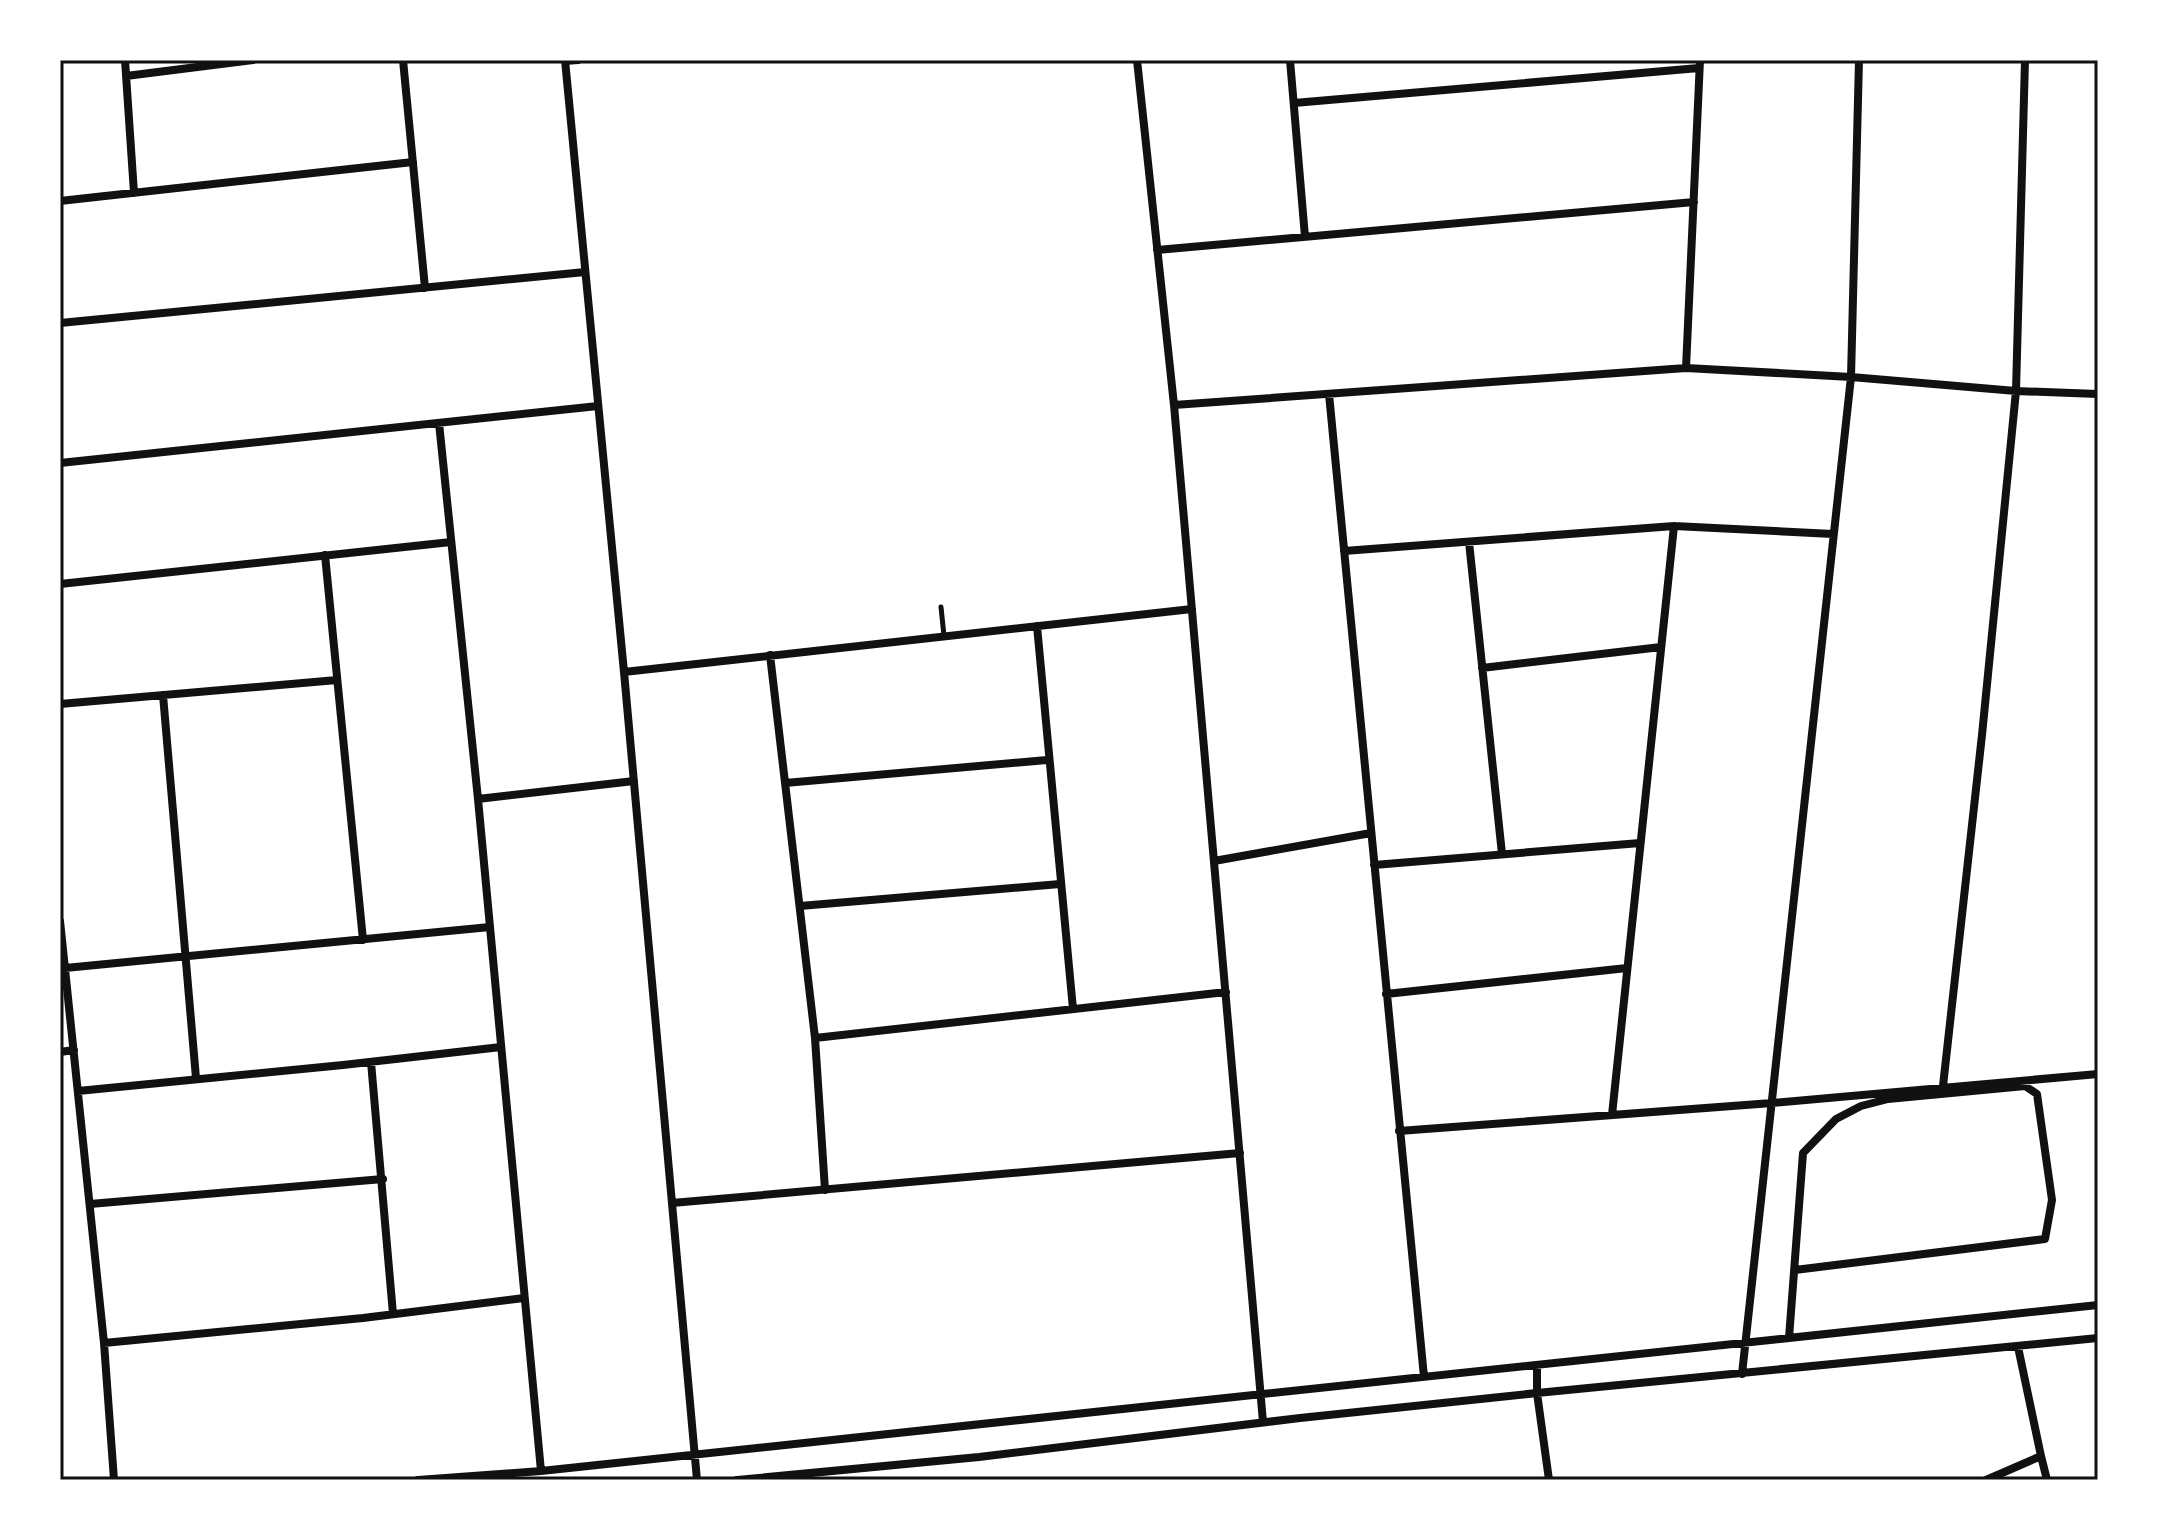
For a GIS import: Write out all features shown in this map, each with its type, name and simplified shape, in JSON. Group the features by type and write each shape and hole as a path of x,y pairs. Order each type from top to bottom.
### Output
{"street":[{"path":"125,60 134,193"},
{"path":"126,76 253,60"},
{"path":"403,60 425,288"},
{"path":"578,60 565,61 697,1480"},
{"path":"1137,60 1174,405 1263,1422"},
{"path":"1290,60 1305,237"},
{"path":"1742,1374 1851,377 1859,60"},
{"path":"1943,1086 2016,391 2025,60"},
{"path":"1294,103 1700,64 1686,368"},
{"path":"60,201 413,162"},
{"path":"1157,250 1694,202"},
{"path":"60,323 585,272"},
{"path":"1174,405 1686,368 2098,394"},
{"path":"1329,394 1424,1377"},
{"path":"60,463 598,406"},
{"path":"439,423 541,1471"},
{"path":"1344,551 1674,526 1833,534"},
{"path":"1612,1115 1674,526"},
{"path":"60,584 451,542"},
{"path":"1469,542 1502,854"},
{"path":"325,555 363,940"},
{"path":"624,672 1192,609"},
{"path":"1037,626 1047,760 1073,1009"},
{"path":"1482,668 1661,647"},
{"path":"770,655 815,1038 825,1190"},
{"path":"60,704 337,680"},
{"path":"163,695 196,1078"},
{"path":"785,783 1047,760"},
{"path":"478,799 634,781"},
{"path":"1214,861 1371,833"},
{"path":"1374,865 1640,843"},
{"path":"800,906 1060,884"},
{"path":"60,921 104,1343 114,1480"},
{"path":"65,968 490,927"},
{"path":"1386,994 1627,968"},
{"path":"815,1038 1226,992"},
{"path":"78,1091 501,1047"},
{"path":"60,1052 74,1050"},
{"path":"371,1062 393,1314"},
{"path":"1399,1131 1772,1103 2098,1074"},
{"path":"1789,1338 1803,1153 1836,1119 1861,1106 1888,1099 2025,1086 2037,1094 2052,1200 2045,1239 1795,1270"},
{"path":"672,1203 1240,1153"},
{"path":"90,1204 383,1179"},
{"path":"104,1343 524,1298"},
{"path":"418,1480 695,1455 2098,1305"},
{"path":"737,1480 979,1457 1263,1422 1537,1393 2098,1338"},
{"path":"2018,1347 2047,1480"},
{"path":"1537,1366 1537,1393 1549,1480"},
{"path":"1986,1480 2041,1456"},
{"path":"873,1467 875,1480"}],"lane":[{"path":"941,607 944,636"}]}
